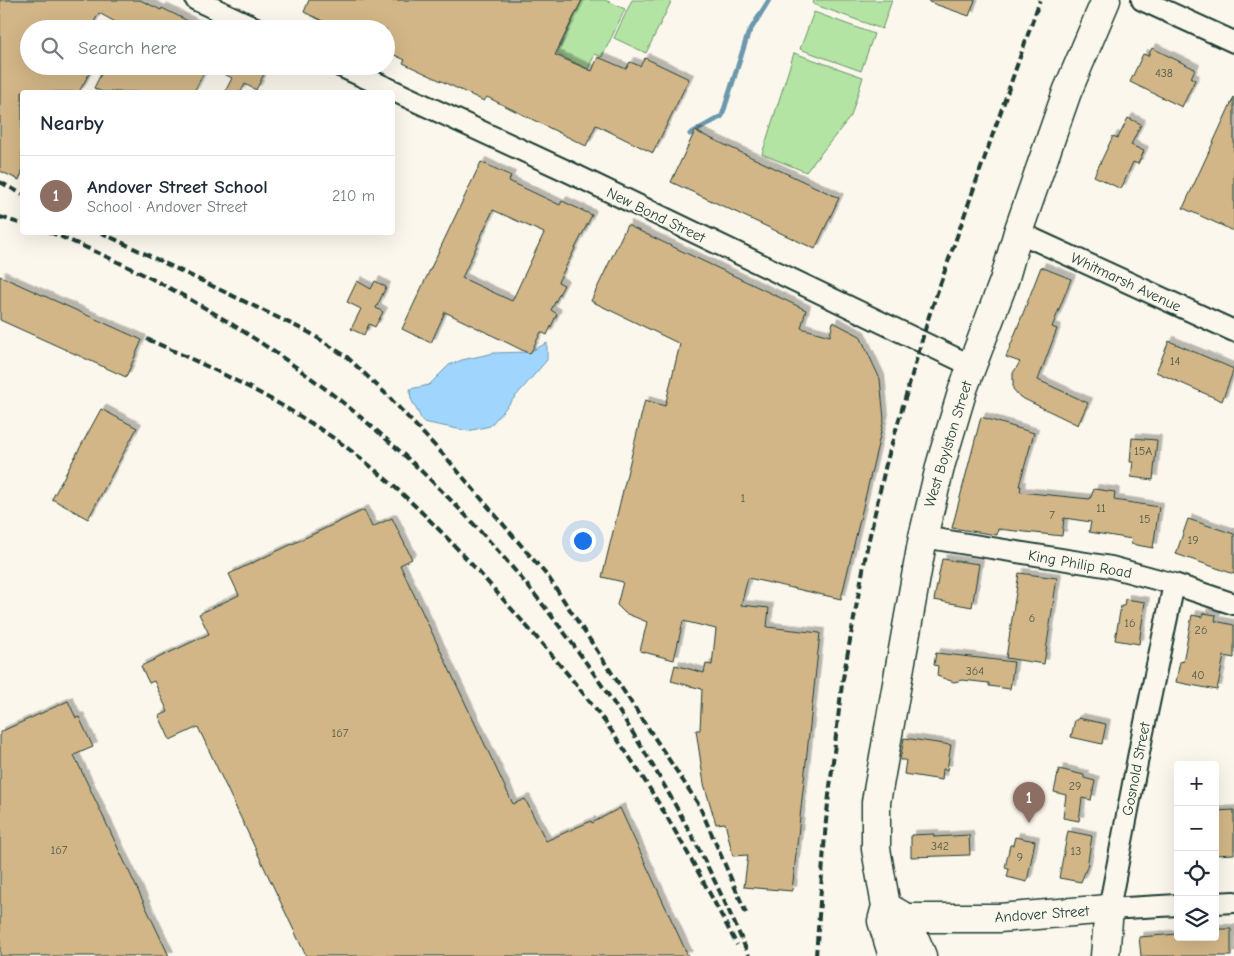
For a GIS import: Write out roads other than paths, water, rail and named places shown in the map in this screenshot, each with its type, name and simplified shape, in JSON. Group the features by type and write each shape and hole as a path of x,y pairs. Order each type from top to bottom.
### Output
{"main road":[{"name":"West Boylston Street","path":"922,956 896,912 876,849 874,825 876,802 923,537 940,463 972,366 1004,282 1018,232 1067,92 1106,0"},
{"name":"Andover Street","path":"896,912 999,918 1109,909"},
{"name":"Gosnold Street","path":"1105,956 1109,909"},
{"name":"West Boylston Street","path":"893,956 882,922 896,912"}],"street":[{"path":"196,0 239,20"},
{"path":"1142,0 1234,42"},
{"name":"New Bond Street","path":"359,75 391,90"},
{"name":"New Bond Street","path":"395,92 972,366"},
{"name":"Whitmarsh Avenue","path":"1018,232 1234,331"},
{"name":"King Philip Road","path":"923,537 1111,567 1174,584 1234,604"},
{"name":"Gosnold Street","path":"1109,909 1174,584"},
{"path":"1219,903 1234,902"},
{"name":"Andover Street","path":"1109,909 1174,905"}],"water":[{"path":"547,343 547,360 490,426 468,431 423,422 411,399 410,389 429,385 449,365 494,353 529,352"}],"waterway":[{"path":"690,134 722,116 748,34 769,0"}],"railway":[{"path":"816,956 826,821 842,684 867,548 886,464 929,316 1040,0"},
{"path":"0,182 20,193"},
{"path":"0,217 20,223"},
{"path":"55,235 169,288 280,356 380,434 472,522 554,619 628,724 692,837 749,956"},
{"path":"106,235 310,333 347,357 386,394 450,462 549,578 699,805 746,913"},
{"path":"147,339 248,387 319,428 383,476 440,530 544,646 607,725 638,770 668,819 737,945"}],"place":[{"name":"Andover Street School","path":"1029,823"}]}
